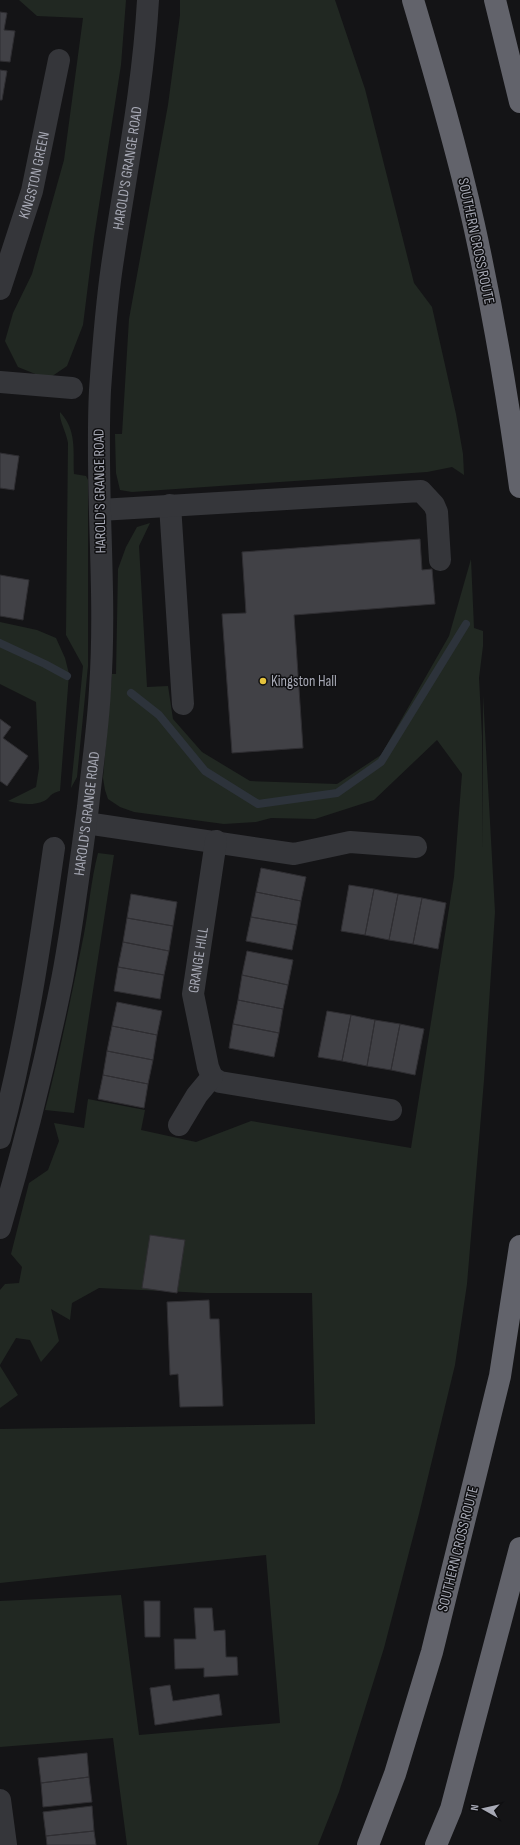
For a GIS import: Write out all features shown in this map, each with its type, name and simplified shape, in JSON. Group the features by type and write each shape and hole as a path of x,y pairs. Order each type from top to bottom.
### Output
{"highway":[{"name":"SOUTHERN CROSS ROUTE","path":"413,0 439,85 474,225 506,390 520,487"},
{"path":"495,0 520,102"},
{"name":"SOUTHERN CROSS ROUTE","path":"368,1845 395,1774 432,1652 500,1376 520,1246"},
{"path":"436,1845 452,1809 520,1548"}],"street":[{"name":"HAROLD'S GRANGE ROAD","path":"0,1228 31,1115 61,982 72,924 86,823 95,748 100,688 102,587 98,457 99,416 106,309 137,108 145,48 148,0"},
{"name":"KINGSTON GREEN","path":"0,289 32,191 59,60"},
{"path":"0,382 72,388"},
{"path":"100,510 414,490 421,491 427,495 434,504 437,512 440,560"},
{"path":"170,505 183,704"},
{"path":"86,823 216,841 294,854 350,842 416,847"},
{"name":"GRANGE HILL","path":"212,1077 208,1067 193,994 216,841"},
{"name":"HAROLD'S GRANGE ROAD","path":"0,1138 24,1041 54,848"},
{"path":"35,977 61,982"},
{"path":"179,1125 197,1095 212,1077 220,1082 390,1110"},
{"path":"8,1110 31,1115"},
{"path":"0,1800 6,1845"}],"shaded area":[{"path":"19,0 126,0 121,65 94,237 83,325 67,366 48,379 18,367 5,341 13,313 32,274 64,160 83,18 37,16"},
{"path":"180,0 335,0 365,89 414,283 432,307 456,414 463,454 464,475 452,467 427,472 132,492 120,490 116,473 115,434 122,434 129,319 168,105 180,15"},
{"path":"60,412 72,433 74,449 74,474 86,476 88,480 88,666 77,777 71,788 83,666 66,635 68,443"},
{"path":"150,523 139,546 147,687 168,686 173,719 202,752 250,781 337,784 381,755 449,636 471,559 474,628 483,631 483,646 479,678 482,736 483,849 483,695 495,912 484,1080 467,1284 455,1365 419,1514 384,1648 339,1792 318,1845 127,1845 113,1738 0,1747 0,1601 121,1595 139,1735 280,1723 266,1555 0,1583 0,1429 315,1424 312,1293 206,1293 99,1288 72,1303 70,1320 51,1309 59,1341 41,1362 30,1340 16,1338 0,1365 0,1290 5,1284 19,1283 22,1267 11,1254 29,1183 48,1170 59,1141 54,1123 84,1128 88,1099 145,1110 141,1130 196,1142 251,1121 411,1148 454,877 462,774 437,740 374,800 315,819 271,818 256,822 224,824 134,812 120,807 108,799 103,778 112,674 116,674 118,569 126,547 137,527"},
{"path":"0,622 37,630 56,638 65,658 69,674 60,791 53,793 48,799 40,803 22,804 8,801 36,787 39,768 36,702 0,684"},
{"path":"98,853 114,855 74,1113 45,1110 75,978"},
{"path":"0,1366 18,1395 0,1408"}],"building":[{"path":"0,12 7,13 4,30 15,31 10,62 0,61"},
{"path":"0,70 7,71 2,100 0,100"},
{"path":"0,453 19,456 14,490 0,488"},
{"name":"Kingston Hall","path":"420,539 422,570 432,569 435,604 294,615 303,748 232,753 222,614 246,613 242,552"},
{"path":"0,575 29,580 23,620 0,616"},
{"path":"0,719 11,727 3,738 28,756 7,786 0,781"},
{"path":"261,868 306,877 301,901 256,892"},
{"path":"349,885 374,889 365,935 341,931"},
{"path":"374,889 398,894 389,940 365,935"},
{"path":"256,892 301,901 297,925 251,917"},
{"path":"131,894 177,902 173,926 127,918"},
{"path":"398,894 422,898 413,944 389,940"},
{"path":"422,898 446,903 438,949 413,944"},
{"path":"251,917 297,925 292,950 246,941"},
{"path":"127,918 173,926 169,951 123,942"},
{"path":"123,942 169,951 164,975 118,967"},
{"path":"247,951 293,960 288,985 242,975"},
{"path":"118,967 164,975 160,999 114,991"},
{"path":"242,975 288,985 283,1009 238,1000"},
{"path":"238,1000 283,1009 279,1033 233,1024"},
{"path":"117,1002 162,1011 157,1035 112,1026"},
{"path":"327,1011 351,1015 342,1061 318,1057"},
{"path":"351,1015 375,1020 367,1066 342,1061"},
{"path":"375,1020 400,1024 391,1070 367,1066"},
{"path":"233,1024 279,1033 274,1057 229,1048"},
{"path":"400,1024 424,1029 415,1075 391,1070"},
{"path":"112,1026 157,1035 153,1060 107,1051"},
{"path":"107,1051 153,1060 148,1084 103,1075"},
{"path":"103,1075 148,1084 144,1108 98,1099"},
{"path":"150,1235 185,1240 177,1293 142,1288"},
{"path":"209,1300 210,1319 219,1319 223,1406 180,1407 178,1374 170,1375 167,1302"},
{"path":"144,1601 160,1601 160,1637 145,1637"},
{"path":"194,1608 212,1608 214,1631 225,1630 226,1657 237,1657 238,1675 204,1677 204,1668 175,1669 174,1639 196,1639"},
{"path":"170,1685 173,1701 219,1694 222,1715 155,1725 150,1688"},
{"path":"87,1753 89,1777 41,1783 38,1758"},
{"path":"89,1777 92,1802 43,1807 41,1783"},
{"path":"92,1806 94,1831 46,1836 43,1812"},
{"path":"94,1831 96,1845 47,1845 46,1836"}],"waterway":[{"path":"131,693 159,715 205,771 258,804 337,793 381,762 466,624"},
{"path":"0,643 67,676"}],"place":[{"name":"Kingston Hall","path":"263,681"}]}
